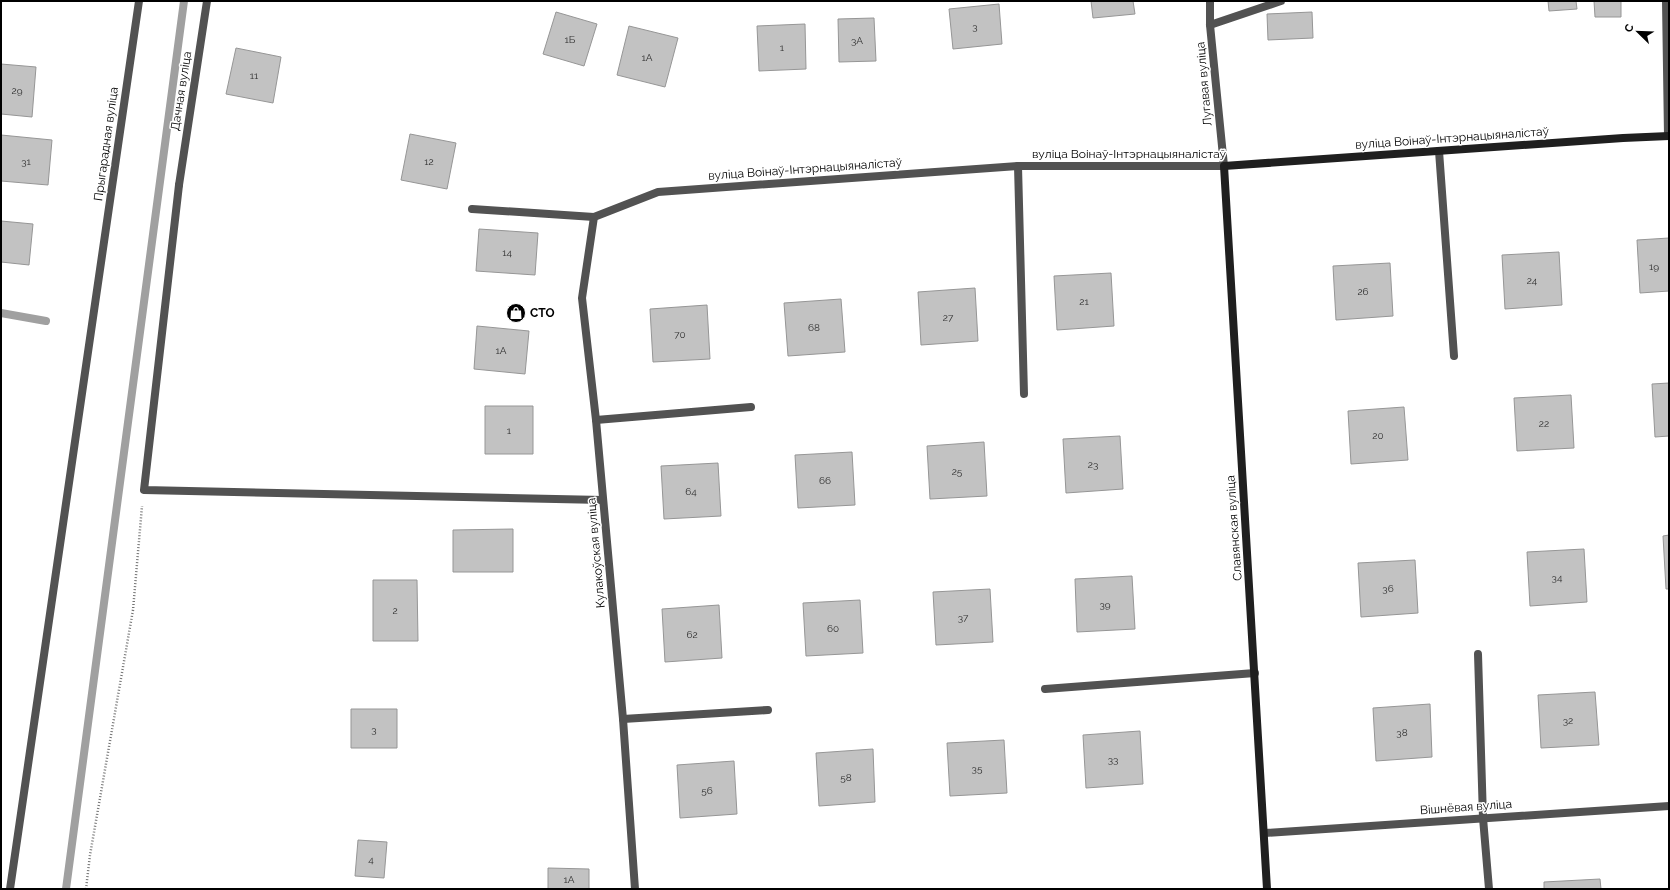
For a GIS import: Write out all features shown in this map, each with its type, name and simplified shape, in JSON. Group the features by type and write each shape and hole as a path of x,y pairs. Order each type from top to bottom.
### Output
{"street":[{"name":"Прыгарадная вуліца","path":"10,889 139,1"},
{"name":"Дачная вуліца","path":"144,490 179,186 207,1"},
{"name":"Лугавая вуліца","path":"1210,1 1210,25 1224,166"},
{"path":"1210,25 1281,1"},
{"path":"1666,1 1668,136"},
{"name":"вуліца Воінаў-Інтэрнацыяналістаў","path":"594,217 658,192 1018,166 1224,166 1668,136"},
{"path":"1439,151 1454,356"},
{"path":"1018,166 1024,394"},
{"name":"Славянская вуліца","path":"1224,166 1265,833 1267,889"},
{"path":"472,210 594,217"},
{"name":"Кулакоўская вуліца","path":"594,217 582,298 596,420 623,719 636,889"},
{"path":"596,420 751,407"},
{"path":"144,490 603,500"},
{"path":"1478,654 1483,818 1489,889"},
{"path":"1045,689 1255,674"},
{"path":"623,719 768,710"},
{"name":"Вішнёвая вуліца","path":"1265,833 1669,806"}],"path":[{"path":"86,889 90,856 133,610 144,490"}],"building":[{"path":"1091,1 1133,1 1135,14 1093,18"},
{"path":"1548,1 1576,1 1577,9 1549,11"},
{"path":"1594,1 1621,1 1621,17 1595,17"},
{"path":"999,4 1002,44 953,49 949,9"},
{"path":"556,12 597,24 584,66 543,54"},
{"path":"1312,12 1313,38 1268,40 1267,14"},
{"path":"874,18 876,61 839,62 838,19"},
{"path":"805,24 806,69 759,71 757,26"},
{"path":"629,26 678,38 665,87 617,75"},
{"path":"236,48 281,57 273,103 226,94"},
{"path":"1,64 36,67 32,117 1,114"},
{"path":"410,134 456,143 447,189 401,180"},
{"path":"1,135 52,140 48,185 1,181"},
{"path":"1,221 33,224 29,265 1,262"},
{"path":"479,229 538,233 535,275 476,271"},
{"path":"1669,238 1669,291 1640,293 1637,240"},
{"path":"1559,252 1562,305 1505,309 1502,255"},
{"path":"1390,263 1393,316 1336,320 1333,266"},
{"path":"1111,273 1114,326 1057,330 1054,276"},
{"path":"975,288 978,341 921,345 918,292"},
{"path":"841,299 845,352 788,356 784,303"},
{"path":"707,305 710,359 653,362 650,309"},
{"path":"477,326 529,331 525,374 474,369"},
{"path":"1669,383 1669,436 1655,437 1652,384"},
{"path":"1571,395 1574,448 1517,451 1514,398"},
{"path":"485,406 533,406 533,454 485,454"},
{"path":"1404,407 1408,460 1351,464 1348,411"},
{"path":"1120,436 1123,489 1066,493 1063,439"},
{"path":"984,442 987,496 930,499 927,446"},
{"path":"852,452 855,505 798,508 795,455"},
{"path":"718,463 721,516 664,519 661,466"},
{"path":"513,529 513,572 453,572 453,530"},
{"path":"1669,535 1669,589 1666,589 1663,536"},
{"path":"1584,549 1587,602 1530,606 1527,552"},
{"path":"1415,560 1418,613 1361,617 1358,563"},
{"path":"1132,576 1135,629 1077,632 1075,579"},
{"path":"373,580 417,580 418,641 373,641"},
{"path":"990,589 993,642 936,645 933,592"},
{"path":"860,600 863,653 806,656 803,603"},
{"path":"719,605 722,658 665,662 662,609"},
{"path":"1595,692 1599,745 1541,748 1538,695"},
{"path":"1430,704 1432,757 1376,761 1373,708"},
{"path":"351,709 397,709 397,748 351,748"},
{"path":"1140,731 1143,784 1086,788 1083,735"},
{"path":"1004,740 1007,793 950,796 947,743"},
{"path":"873,749 875,802 819,806 816,753"},
{"path":"734,761 737,814 680,818 677,765"},
{"path":"358,840 387,842 384,878 355,876"},
{"path":"548,868 589,869 589,889 548,889"},
{"path":"1600,879 1601,889 1544,889 1544,882"}],"waterway":[{"path":"66,889 184,1"},
{"path":"1,313 46,321"}],"place":[{"name":"СТО","path":"516,313"}]}
